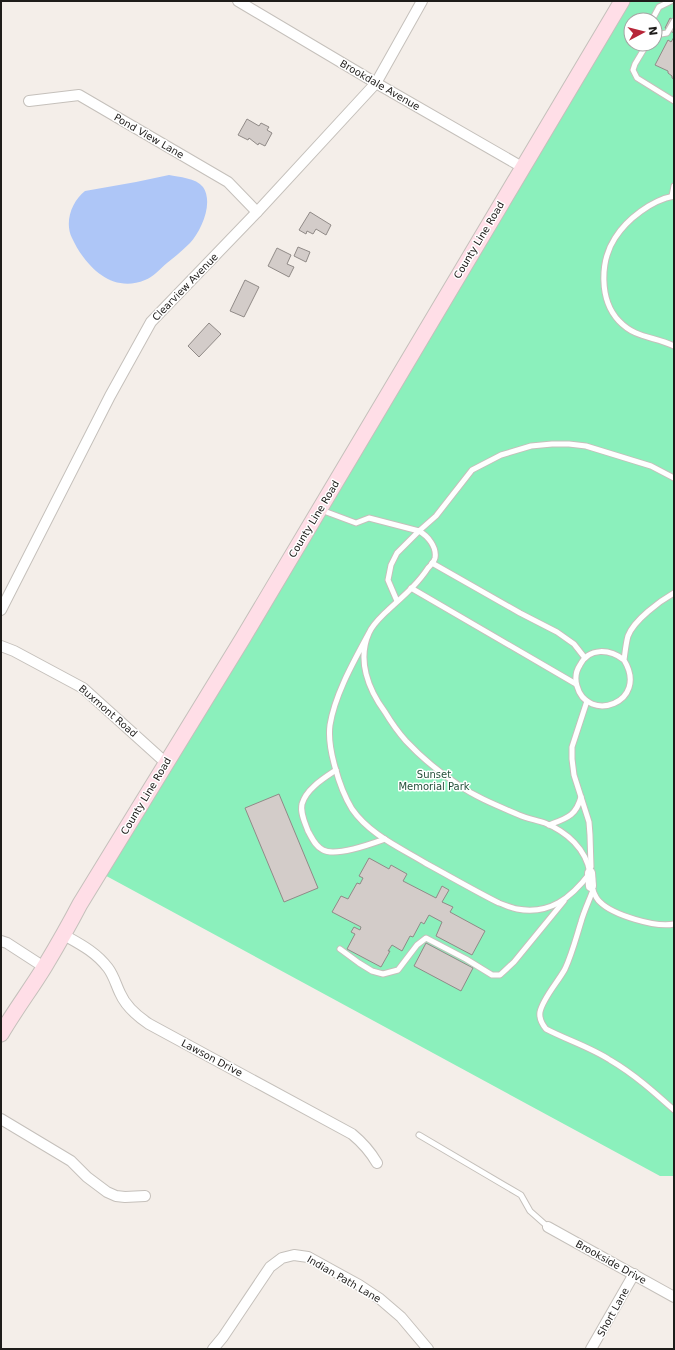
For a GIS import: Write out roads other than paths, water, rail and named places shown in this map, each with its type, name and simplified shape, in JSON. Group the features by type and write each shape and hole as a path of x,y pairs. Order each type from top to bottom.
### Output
{"main road":[{"name":"County Line Road","path":"1,1034 64,935 80,904 243,638 622,1"}],"street":[{"name":"Brookdale Avenue","path":"238,1 522,167"},
{"name":"Clearview Avenue","path":"1,610 110,396 151,322 376,83 422,1"},
{"name":"Pond View Lane","path":"29,101 79,95 228,182 256,212"},
{"name":"Buxmont Road","path":"1,646 14,651 82,688 166,763"},
{"path":"590,873 592,888"},
{"name":"Lawson Drive","path":"64,935 92,951 99,957 109,969 120,994 128,1006 138,1016 149,1024 352,1134 362,1142 377,1163"},
{"path":"1,940 44,967"},
{"path":"1,1119 71,1161 96,1185 106,1192 116,1196 125,1197 145,1196"},
{"name":"Brookside Drive","path":"548,1227 674,1297"},
{"name":"Indian Path Lane","path":"213,1349 224,1337 274,1262 294,1255 308,1257 359,1285 380,1299 406,1322 428,1349"},
{"name":"Short Lane","path":"591,1349 634,1274"}],"lane":[{"path":"656,12 659,6 671,2 674,8"},
{"path":"663,33 667,32 674,21"},
{"path":"642,52 633,70 637,78 674,101"},
{"path":"674,186 673,196 658,201 647,207 620,231 606,261 604,281 609,306 619,321 640,336 674,346"},
{"path":"397,601 388,580 391,565 397,553 436,516 472,470 501,455 531,446 569,444 586,446 651,466 674,477"},
{"path":"320,509 356,523 369,518 419,531 429,538 435,553 432,563 421,579 375,623 369,633 348,674 335,708 330,725 331,754 344,795 353,810 364,822 396,847 499,903 516,909 543,909 552,906 577,890 590,873 584,854 567,836 549,825 524,817 480,798 457,784 422,757 406,741 377,701 370,688 363,656 369,633"},
{"path":"432,563 520,613 557,632 574,644 585,658"},
{"path":"411,588 576,684"},
{"path":"624,660 628,636 632,630 651,609 674,593"},
{"path":"605,651 617,655 624,660 629,668 631,677 630,686 626,694 612,705 595,705 587,701 578,690 576,684 577,670 585,658 592,653 605,651"},
{"path":"587,701 572,747 574,775 587,816 590,835 592,888 572,951 565,968 543,1003 540,1012 540,1019 542,1025 546,1029 583,1045 611,1060 637,1077 674,1110"},
{"path":"336,770 316,784 302,804 303,818 313,842 323,850 336,852 359,848 385,839"},
{"path":"549,825 566,819 578,808 581,797"},
{"path":"592,888 598,902 622,915 636,920 674,925"},
{"path":"340,949 372,971 383,974 398,970 417,945 426,938 466,959 492,975 500,976 514,962 566,898"},
{"path":"419,1135 521,1196 530,1211 548,1227"}],"water":[{"path":"169,175 187,178 200,184 206,194 207,209 202,224 194,238 179,253 148,279 133,283 122,283 101,275 84,258 70,232 69,219 76,200 85,191"}],"park label":[{"name":"Sunset Memorial Park","path":"434,780"}]}
